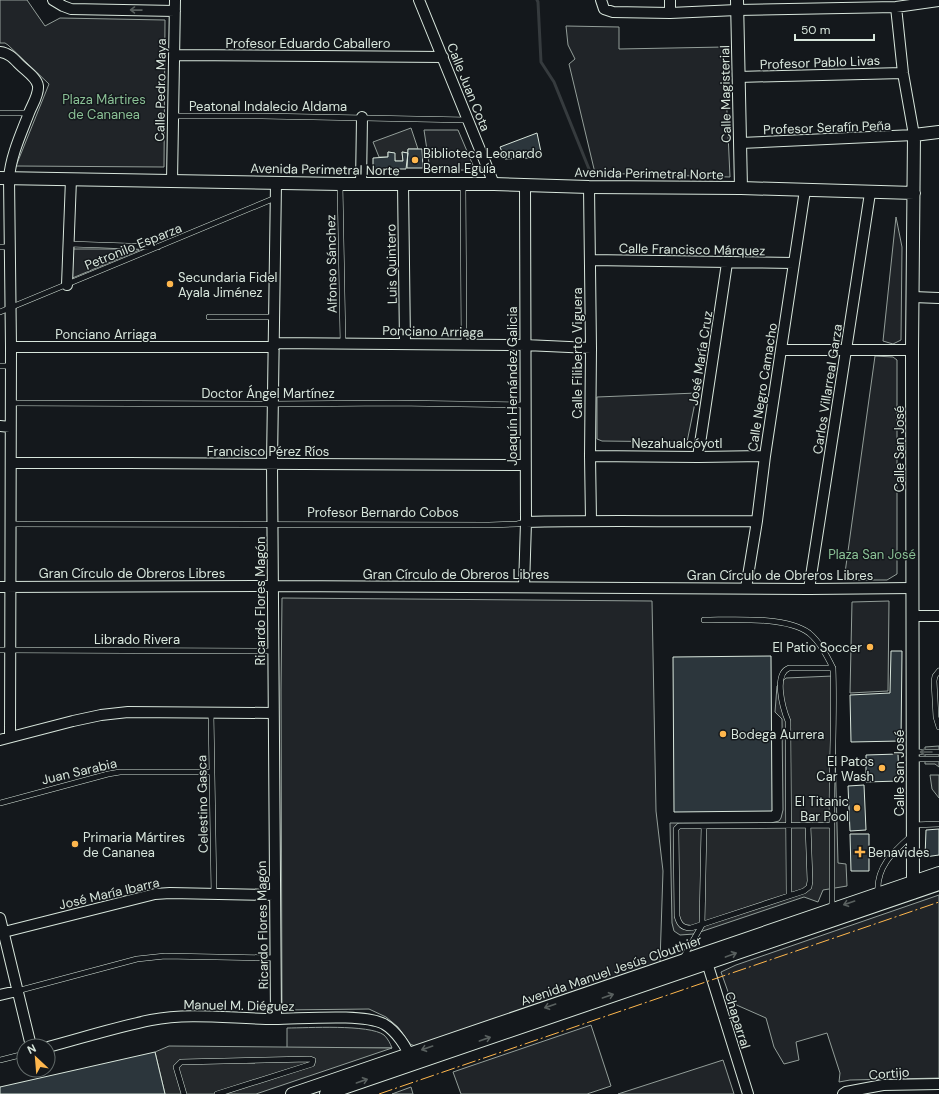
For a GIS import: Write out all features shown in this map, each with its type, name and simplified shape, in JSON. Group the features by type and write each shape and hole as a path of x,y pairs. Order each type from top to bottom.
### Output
{"street":[{"path":"53,0 71,9 174,11"},
{"name":"Calle Pedro Maya","path":"172,180 175,0"},
{"name":"Calle Juan Cota","path":"419,0 494,184"},
{"path":"670,0 670,13"},
{"path":"603,5 613,12 670,13 737,5 874,4 896,7 939,1"},
{"name":"Calle Magisterial","path":"737,5 741,188"},
{"name":"Calle San José","path":"896,7 903,73 914,135 912,350 912,887"},
{"path":"4,53 36,81 38,86 38,92 5,178 5,247 10,307 11,347 10,403 5,426 10,464 10,524 5,587 5,739 73,721 108,714 128,712 273,713"},
{"name":"Profesor Eduardo Caballero","path":"174,55 442,57"},
{"name":"Profesor Pablo Livas","path":"738,77 903,73"},
{"path":"361,184 362,117"},
{"path":"914,135 939,132"},
{"name":"Profesor Serafín Peña","path":"740,143 914,135"},
{"name":"Avenida Perimetral Norte","path":"5,178 340,184 494,184 589,187 741,188 914,193"},
{"path":"67,285 71,179"},
{"name":"Ricardo Flores Magón","path":"276,183 272,464 276,1019"},
{"name":"Luis Quintero","path":"403,184 405,344"},
{"name":"Joaquín Hernández Galicia","path":"524,587 526,522 525,185"},
{"name":"Calle Filiberto Viguera","path":"589,187 591,520"},
{"name":"Calle Negro Camacho","path":"746,588 757,521 764,456 782,350 805,190"},
{"name":"Carlos Villarreal Garza","path":"809,589 870,192"},
{"name":"Calle Francisco Márquez","path":"590,260 794,263"},
{"name":"José María Cruz","path":"698,457 727,263"},
{"path":"913,297 939,298"},
{"name":"Ponciano Arriaga","path":"11,347 405,344 525,345 591,348"},
{"path":"782,350 912,350"},
{"name":"Nezahualcóyotl","path":"590,456 764,456"},
{"name":"Francisco Pérez Ríos","path":"10,464 525,466"},
{"name":"Profesor Bernardo Cobos","path":"526,522 591,520 672,522 757,521"},
{"name":"Gran Círculo de Obreros Libres","path":"5,587 272,586 809,589 912,588"},
{"path":"912,616 939,616"},
{"name":"Avenida Manuel Jesús Clouthier","path":"292,1094 410,1059 670,976 706,959 912,887 939,873"},
{"name":"Avenida Manuel Jesús Clouthier","path":"832,915 878,894 912,887 939,884"},
{"name":"José María Ibarra","path":"2,932 155,894 274,895"},
{"path":"0,918 2,932 29,1038"},
{"name":"Avenida Manuel Jesús Clouthier","path":"326,1094 410,1059 680,962 706,959"},
{"name":"Chaparral","path":"706,959 748,1094"},
{"path":"0,995 17,991"},
{"name":"Manuel M. Diéguez","path":"56,1045 151,1020 187,1016 276,1019 365,1019 383,1024 390,1029 397,1036 410,1059"},
{"name":"Cortijo","path":"843,1094 846,1092 883,1085 939,1084"}],"lane":[{"path":"0,113 29,113"},
{"name":"Peatonal Indalecio Aldama","path":"173,116 362,117 469,120"},
{"name":"Alfonso Sánchez","path":"340,184 343,344"},
{"path":"463,184 464,345"},
{"name":"Petronilo Esparza","path":"0,312 160,247 275,198"},
{"path":"69,244 160,247"},
{"path":"210,317 274,316"},
{"path":"0,366 10,366"},
{"name":"Doctor Ángel Martínez","path":"10,403 395,403 525,405"},
{"name":"Profesor Bernardo Cobos","path":"10,524 489,525 517,524 526,522"},
{"path":"704,620 773,621 788,623 810,634 819,644 833,668 832,915"},
{"name":"Librado Rivera","path":"5,650 273,650"},
{"path":"789,896 788,721 782,704 781,677 784,670 789,668 833,668"},
{"path":"939,671 935,676 934,681 936,717 939,727"},
{"name":"Celestino Gasca","path":"211,713 214,894"},
{"path":"913,756 939,752"},
{"path":"913,756 939,759"},
{"name":"Juan Sarabia","path":"0,803 120,772 212,772"},
{"path":"878,894 877,883 882,868 913,829 939,824"},
{"path":"808,825 810,884 804,892 702,925 686,928 681,925 676,916 676,829 679,826 789,825 808,825 832,825"},
{"path":"670,976 702,925 704,826"},
{"path":"17,991 137,959 152,957 275,958"},
{"path":"0,1060 16,1056"},
{"path":"184,1094 176,1067 181,1062 313,1060 312,1064 217,1094"}],"green space":[{"name":"Plaza Mártires de Cananea","path":"0,0 27,0 45,26 60,18 165,20 164,167 16,166 49,84 8,45 5,43 0,43"},
{"path":"566,26 619,27 619,49 724,47 730,177 595,173 569,64 575,59 568,45"},
{"path":"424,130 458,130 475,170 430,170"},
{"path":"896,217 902,247 901,340 893,344 883,341"},
{"path":"71,249 142,249 70,279"},
{"name":"Plaza San José","path":"875,356 893,357 897,360 897,574 887,580 844,580"},
{"path":"697,393 687,442 602,441 597,439 597,397"},
{"path":"282,598 652,601 656,811 663,871 660,962 415,1046 410,1044 398,1027 386,1017 369,1009 282,1010"},
{"name":"El Patio Soccer","path":"889,601 888,691 850,693 852,602"},
{"path":"939,895 939,1078 850,1080 839,1082 840,1073 827,1033 796,1042 799,1060 784,1064 774,1047 766,1018 732,1003 721,972 736,965"},
{"path":"591,1025 611,1086 587,1094 461,1094 453,1072"},
{"path":"337,1027 365,1029 384,1035 392,1048 287,1048 287,1028"},
{"path":"723,1060 734,1094 618,1094"},
{"path":"411,1087 413,1094 392,1094"}],"shaded area":[{"path":"411,128 418,149 408,149 408,153 402,152 403,161 395,161 394,153 388,152 388,157 379,157 373,142"},
{"path":"833,676 838,863 846,864 847,886 823,890 818,902 804,897 694,934 680,935 674,931 672,923 670,823 771,823 779,821 783,810 782,719 775,712 777,686 786,678"},
{"path":"939,746 939,767 935,764 925,764 925,747"},
{"path":"930,775 939,775 939,798 932,789"},
{"path":"169,1046 392,1048 256,1094 165,1094 155,1052"}],"building":[{"path":"537,133 541,152 528,158 505,159 500,147"},
{"name":"Biblioteca Leonardo Bernal Eguía","path":"408,149 422,149 423,168 407,168"},
{"path":"388,152 395,153 395,161 403,161 402,152 408,153 406,169 373,169 373,158 388,157"},
{"path":"891,651 902,651 901,741 851,742 850,695 890,693"},
{"name":"Bodega Aurrera","path":"771,656 772,811 674,812 673,657"},
{"name":"El Patos Car Wash","path":"898,754 899,781 866,782 866,755"},
{"name":"El Titanic Bar Pool","path":"864,785 866,830 850,831 848,786"},
{"path":"939,829 939,855 925,857 926,830"},
{"name":"Benavides","path":"850,834 869,834 869,871 851,871"},
{"path":"155,1052 165,1094 0,1094 0,1087 40,1078 56,1078 56,1074"}],"waterway":[{"path":"537,0 541,62 554,82 589,169"}],"power":[{"path":"379,1094 939,902"}],"place":[{"name":"Biblioteca Leonardo Bernal Eguía","path":"415,160"},
{"name":"Secundaria Fidel Ayala Jiménez","path":"170,284"},
{"name":"El Patio Soccer","path":"870,647"},
{"name":"Bodega Aurrera","path":"723,734"},
{"name":"El Patos Car Wash","path":"882,768"},
{"name":"El Titanic Bar Pool","path":"857,808"},
{"name":"Primaria Mártires de Cananea","path":"75,844"},
{"name":"Benavides","path":"860,852"}]}
